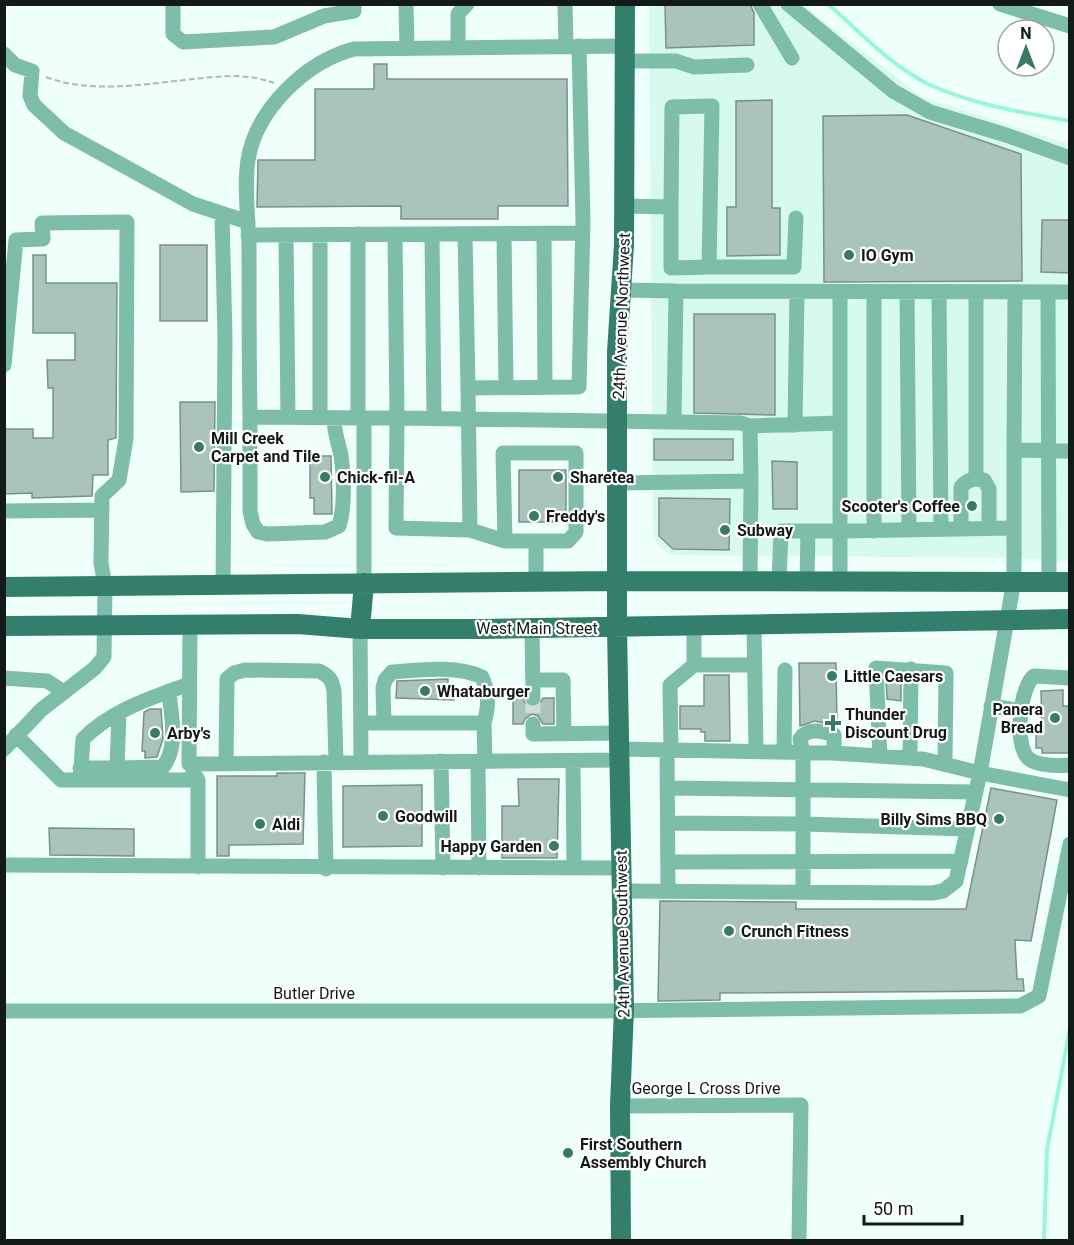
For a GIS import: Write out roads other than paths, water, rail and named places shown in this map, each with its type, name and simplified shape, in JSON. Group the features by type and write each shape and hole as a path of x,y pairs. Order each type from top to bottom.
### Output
{"main road":[{"name":"24th Avenue Northwest","path":"617,628 617,352 624,206 625,4"},
{"path":"4,587 618,581 1014,580 1070,582"},
{"path":"360,629 364,583"},
{"name":"West Main Street","path":"4,626 298,624 360,629 617,628 1070,619"},
{"name":"24th Avenue Southwest","path":"617,628 624,1009 620,1106 621,1240"}],"street":[{"path":"173,4 173,34 183,42 274,37 324,16 354,11 354,4"},
{"path":"406,4 407,48"},
{"path":"458,47 458,14 467,4"},
{"path":"468,388 579,387 582,233 572,46 565,4"},
{"path":"760,4 792,58"},
{"path":"788,4 893,91 930,112 1006,135 1070,158"},
{"path":"1000,4 1070,26"},
{"path":"320,235 327,418 340,453 342,515 339,526 325,532 267,534 258,531 253,524 250,511 249,157 266,117 288,89 310,70 340,53 363,48 572,46 676,61 694,67 747,65"},
{"path":"4,54 15,65 32,71 30,96 34,105 64,133 193,204 248,228 286,235 582,233"},
{"path":"710,267 712,106 672,107 671,268 794,267 796,218"},
{"path":"624,206 671,207"},
{"path":"222,215 225,337 224,586"},
{"path":"4,365 16,240 43,239 42,223 127,222 126,439 119,480 102,496 101,563 105,586 106,651 101,663 64,692 16,735 4,749"},
{"path":"358,234 364,583"},
{"path":"395,234 396,528 470,530 504,541 568,541 576,532 576,453 503,453 504,541"},
{"path":"432,234 434,419"},
{"path":"465,234 470,530"},
{"path":"504,234 506,388"},
{"path":"544,234 545,387"},
{"path":"286,235 288,417"},
{"path":"621,290 1070,292"},
{"path":"674,422 676,291"},
{"path":"795,424 797,292"},
{"path":"840,292 840,581"},
{"path":"874,292 874,531"},
{"path":"907,292 909,530"},
{"path":"939,292 941,529"},
{"path":"1048,292 1049,581"},
{"path":"976,293 976,478"},
{"path":"622,891 944,891 956,881 980,773 1014,580 1015,293"},
{"path":"225,337 249,337"},
{"path":"250,422 288,417 741,423 750,426 840,423"},
{"path":"750,426 750,581"},
{"path":"1014,450 1070,451"},
{"path":"961,529 961,487 967,480 976,478 984,480 989,489 989,528"},
{"path":"618,483 751,481"},
{"path":"4,511 102,510"},
{"path":"779,581 781,531 1014,528"},
{"path":"807,581 808,531"},
{"path":"536,541 536,582"},
{"path":"754,624 756,752"},
{"path":"190,625 189,764 198,780 198,867"},
{"path":"694,626 694,665"},
{"path":"532,628 532,698"},
{"path":"360,629 362,762"},
{"path":"668,891 670,685 694,665 755,665"},
{"path":"880,756 876,668 911,669 946,673 945,762"},
{"path":"910,758 911,669"},
{"path":"226,764 227,679 234,673 245,670 319,671 332,680 334,691 326,868"},
{"path":"784,752 785,670"},
{"path":"384,723 383,688 385,680 392,672 472,672 482,677 488,691 488,709 484,723 479,868"},
{"path":"1070,678 1034,676 1026,686 1020,726 1022,749 1028,759 1040,763 1070,765"},
{"path":"4,678 47,681 64,692"},
{"path":"532,680 563,680 564,734"},
{"path":"80,774 83,739 98,724 189,684"},
{"path":"16,735 61,780 80,774 117,768 163,766 169,758 172,725 169,691"},
{"path":"991,706 1022,711"},
{"path":"117,768 119,713"},
{"path":"361,723 484,723"},
{"path":"533,724 533,734 564,734 619,747 834,753 945,762 980,773 1070,790"},
{"path":"803,892 804,788 803,753 800,739 811,731 834,735 834,753"},
{"path":"189,764 573,761 619,747"},
{"path":"441,761 443,868"},
{"path":"573,761 574,868"},
{"path":"80,774 198,780"},
{"path":"668,788 976,792"},
{"path":"668,823 967,829"},
{"name":"Butler Drive","path":"4,1011 1020,1006 1030,1003 1039,996 1070,844"},
{"path":"668,862 961,861"},
{"path":"4,865 621,868"},
{"name":"George L Cross Drive","path":"620,1106 801,1105 799,1240"}],"waterway":[{"path":"828,4 888,58 928,84 979,102 1070,121"},
{"path":"1044,1240 1047,1150 1070,1028"}],"tunnel":[{"path":"533,698 533,724"}],"place":[{"name":"IO Gym","path":"849,255"},
{"name":"Mill Creek Carpet and Tile","path":"199,447"},
{"name":"Chick-fil-A","path":"325,477"},
{"name":"Sharetea","path":"558,477"},
{"name":"Scooter's Coffee","path":"972,506"},
{"name":"Freddy's","path":"534,516"},
{"name":"Subway","path":"725,530"},
{"name":"Little Caesars","path":"832,676"},
{"name":"Whataburger","path":"425,691"},
{"name":"Panera Bread","path":"1055,718"},
{"name":"Thunder Discount Drug","path":"833,723"},
{"name":"Arby's","path":"155,733"},
{"name":"Goodwill","path":"383,816"},
{"name":"Billy Sims BBQ","path":"999,819"},
{"name":"Aldi","path":"260,824"},
{"name":"Happy Garden","path":"554,846"},
{"name":"Crunch Fitness","path":"729,931"},
{"name":"First Southern Assembly Church","path":"568,1153"}]}
